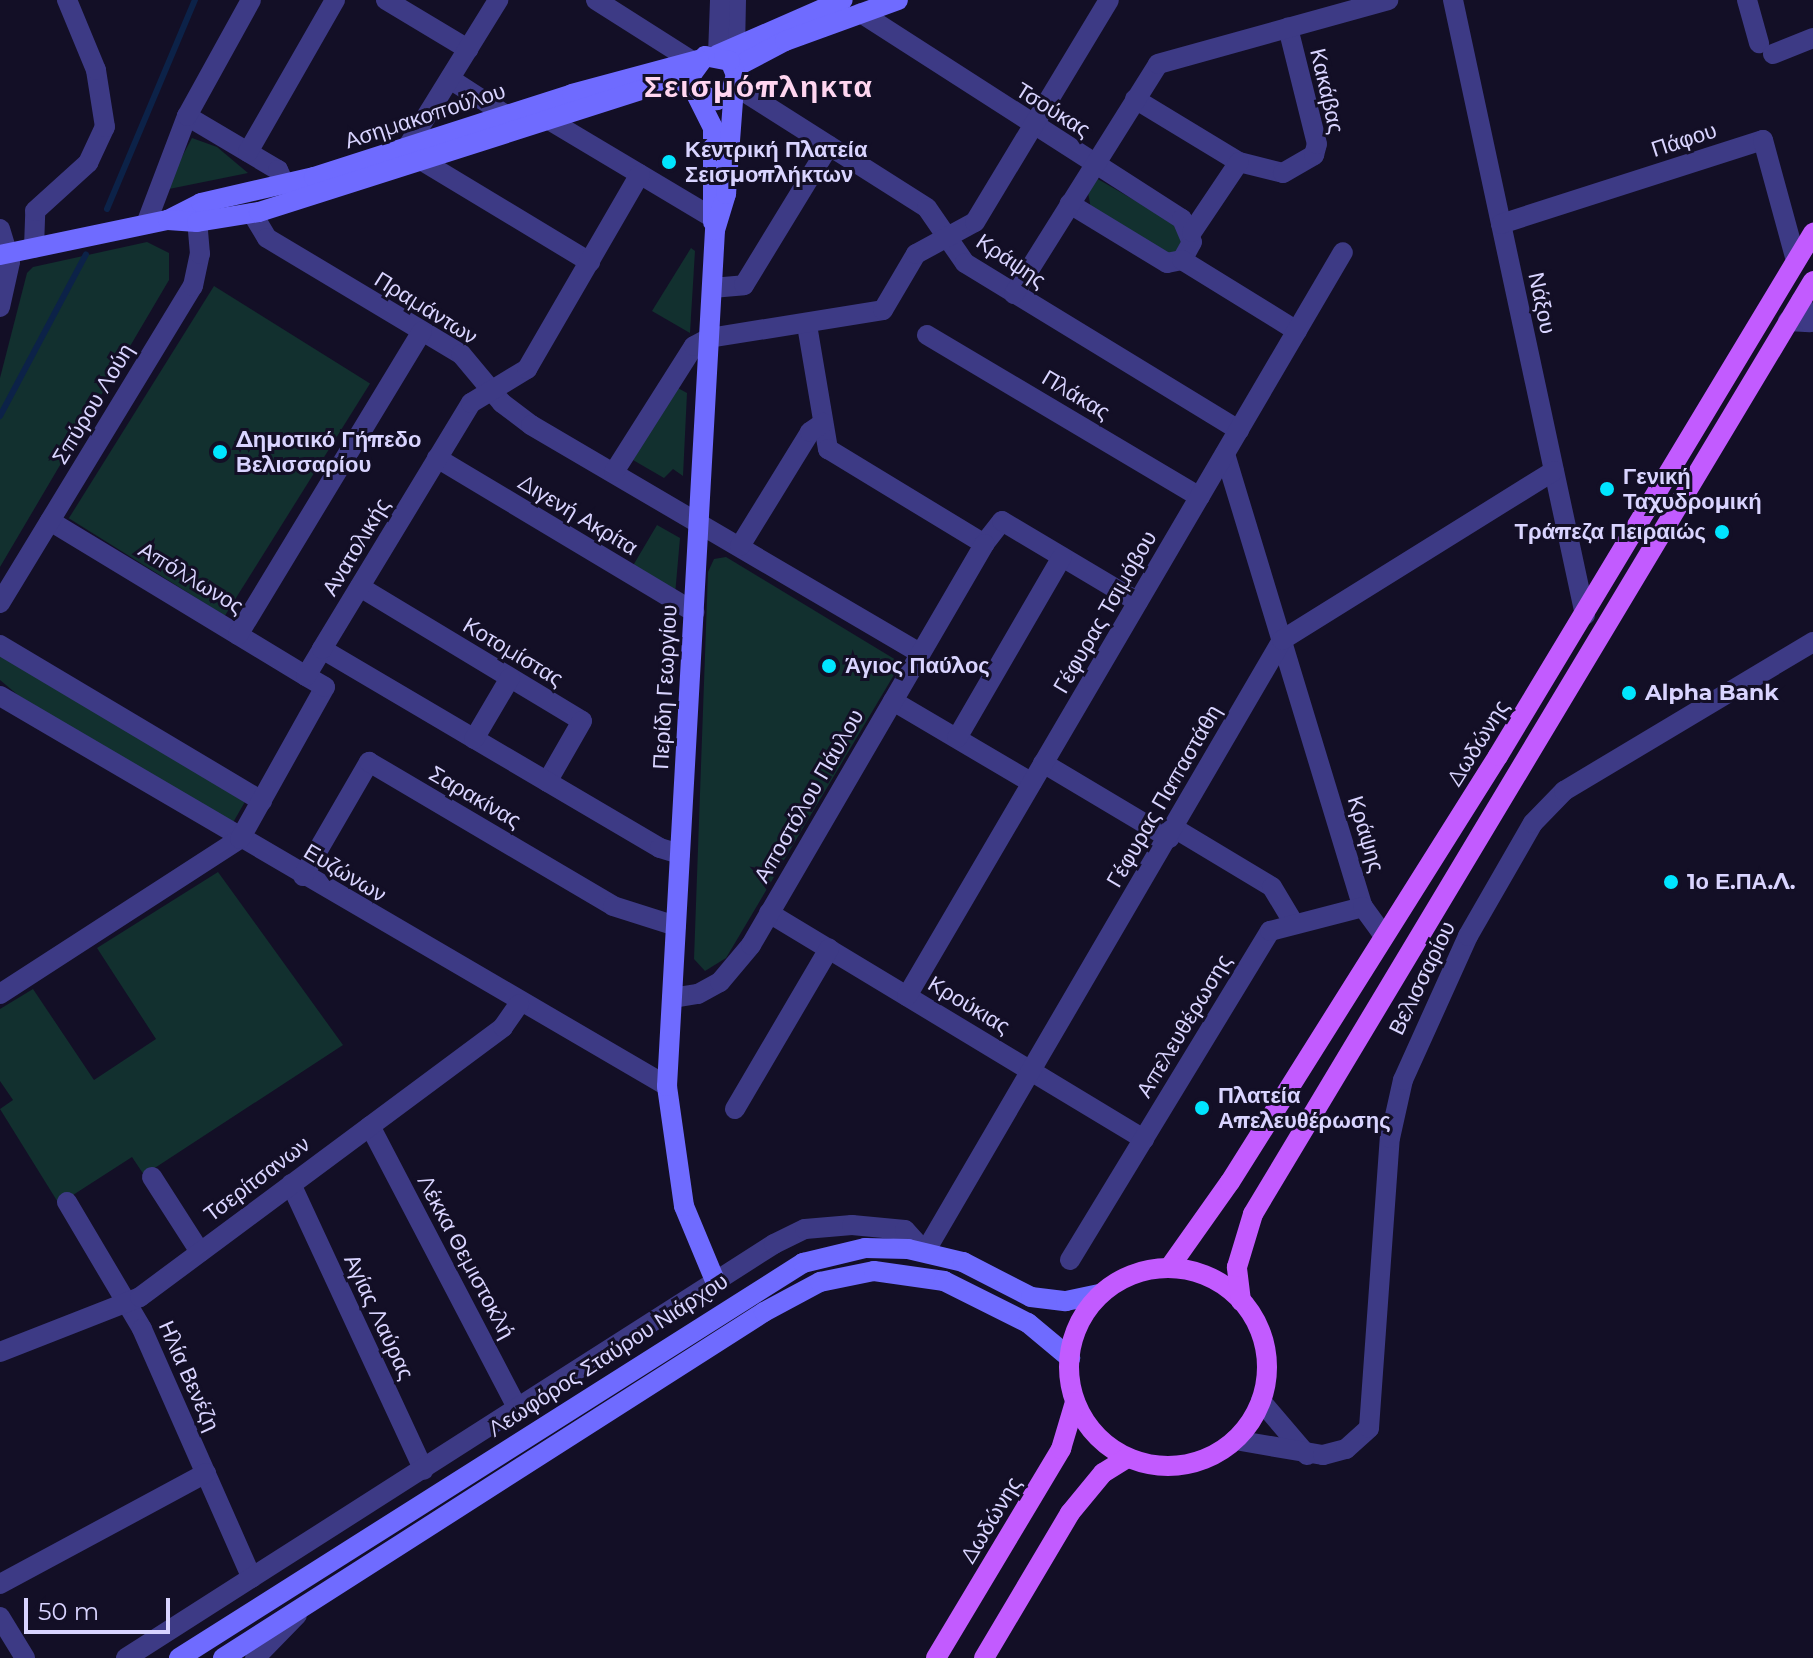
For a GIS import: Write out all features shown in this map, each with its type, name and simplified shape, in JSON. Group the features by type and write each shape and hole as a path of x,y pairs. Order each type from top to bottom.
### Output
{"main road":[{"name":"Δωδώνης","path":"1169,1268 1230,1182 1585,615 1813,233"},
{"name":"Δωδώνης","path":"1235,1440 1261,1401 1266,1353 1241,1301 1237,1267 1253,1214 1813,281"},
{"name":"Δωδώνης","path":"936,1658 1061,1449 1075,1402 1070,1358 1078,1326 1100,1294 1134,1274 1169,1268 1210,1278 1241,1301"},
{"name":"Δωδώνης","path":"1075,1402 1096,1435 1127,1458"},
{"path":"984,1658 1077,1503 1103,1473 1127,1458 1183,1465 1235,1440"}],"street":[{"path":"44,246 35,211 88,163 105,127 100,83 67,0"},
{"path":"146,224 187,116 251,0"},
{"path":"248,152 335,0"},
{"path":"386,0 468,49"},
{"path":"408,146 498,0"},
{"name":"Κράψης","path":"596,0 720,65 829,146 927,208 965,263 1239,430"},
{"path":"720,0 720,65"},
{"path":"703,95 720,65 736,0"},
{"path":"720,65 843,0"},
{"path":"714,224 713,128 703,95 691,75 898,0"},
{"path":"614,472 682,359 709,338 879,313 916,254 975,222 1109,0"},
{"path":"1014,294 1158,64 1388,0"},
{"name":"Νάξου","path":"1453,0 1585,615"},
{"path":"1747,0 1766,48 1813,38"},
{"name":"Τσούκας","path":"861,13 1182,219 1192,232"},
{"name":"Κακάβας","path":"1135,99 1239,162 1283,173 1314,155 1317,144 1288,28"},
{"name":"Ασημακοπούλου","path":"168,220 201,203 285,185 506,115 720,65"},
{"name":"Περίδη Γεωργίου","path":"716,1283 684,1206 667,1086 714,224 726,194 720,65"},
{"path":"450,79 506,115"},
{"name":"Ασημακοπούλου","path":"5,254 168,220 197,222 252,213 424,162 663,84 703,95"},
{"path":"187,116 278,170 285,185"},
{"path":"549,120 640,174 714,224"},
{"name":"Πάφου","path":"1501,224 1763,140 1796,261"},
{"path":"712,288 737,288 746,283 829,146"},
{"path":"424,162 590,262"},
{"path":"1070,204 1159,259 1173,264 1182,260 1192,232 1239,162"},
{"name":"Ανατολικής","path":"306,676 471,403 489,388 527,369 640,174"},
{"name":"Πραμάντων","path":"252,213 267,238 467,359 489,388 518,417 920,653"},
{"name":"Σπύρου Λούη","path":"0,603 193,286 200,254 197,222"},
{"path":"0,229 5,254 0,307"},
{"name":"Γέφυρας Τσιμόβου","path":"907,996 1343,252"},
{"path":"1182,260 1297,331"},
{"path":"1801,301 1812,324"},
{"path":"1788,321 1812,324"},
{"path":"807,325 823,423 832,452 984,544 1002,521 1138,602"},
{"path":"238,635 422,331"},
{"name":"Πλάκας","path":"927,335 1200,497"},
{"path":"740,546 810,432 823,423"},
{"name":"Κράψης","path":"1225,454 1363,907"},
{"name":"Διγενή Ακρίτα","path":"437,458 694,612"},
{"name":"Γέφυρας Παπαστάθη","path":"925,1252 1282,640 1554,471"},
{"name":"Απόλλωνος","path":"50,521 306,676"},
{"name":"Αποστόλου Πάυλου","path":"672,998 698,994 727,976 769,913 984,544"},
{"path":"957,738 1062,557"},
{"name":"Κοτομίστας","path":"360,587 582,721 547,782"},
{"name":"Βελισσαρίου","path":"1235,1440 1307,1455 1346,1449 1363,1437 1373,1418 1390,1138 1403,1080 1423,1026 1519,845 1564,791 1813,642"},
{"path":"0,645 262,801"},
{"path":"322,649 660,848 680,854"},
{"path":"0,994 240,839 325,687 306,676"},
{"path":"474,739 510,678"},
{"name":"Ευζώνων","path":"0,696 519,1004 667,1086"},
{"path":"893,701 1032,783"},
{"name":"Σαρακίνας","path":"303,876 369,762 613,906 676,926"},
{"path":"1043,763 1272,887 1293,922"},
{"path":"1363,907 1384,936"},
{"name":"Απελευθέρωσης","path":"1070,1260 1268,932 1293,922 1363,907"},
{"name":"Κρούκιας","path":"769,913 1144,1139"},
{"path":"735,1109 829,949"},
{"name":"Τσερίτσανων","path":"0,1352 128,1304 503,1027 519,1004"},
{"name":"Λέκκα Θεμιστοκλή","path":"370,1126 519,1411"},
{"path":"152,1177 200,1252"},
{"name":"Αγίας Λαύρας","path":"291,1184 424,1470"},
{"name":"Ηλία Βενέζη","path":"67,1202 128,1304 252,1578"},
{"path":"126,1658 519,1411 774,1244 821,1226 905,1230 925,1252"},
{"name":"Λεωφόρος Σταύρου Νιάρχου","path":"179,1658 777,1275 836,1252 894,1248 963,1262 1031,1297 1066,1301 1100,1294"},
{"name":"Λεωφόρος Σταύρου Νιάρχου","path":"223,1658 764,1312 820,1282 874,1271 944,1281 1028,1323 1070,1358"},
{"path":"1261,1401 1307,1455"},
{"path":"0,1584 206,1473"},
{"path":"255,1658 310,1601"},
{"path":"0,1617 25,1658"}],"green space":[{"path":"192,138 217,147 248,173 164,190"},
{"path":"1096,178 1174,223 1182,240 1173,257 1091,209 1087,187"},
{"path":"147,242 169,253 169,280 0,567 0,378 27,273 33,267"},
{"path":"691,248 695,251 690,333 652,311"},
{"name":"Δημοτικό Γήπεδο Βελισσαρίου","path":"214,286 370,384 225,616 69,518"},
{"path":"676,387 687,393 683,476 673,469 664,478 633,460"},
{"path":"657,525 680,538 675,595 631,569"},
{"path":"726,557 901,663 726,958 705,971 694,959 708,572 714,559"},
{"path":"0,652 246,800 231,826 19,696 0,680"},
{"path":"218,872 343,1045 144,1175 132,1157 59,1204 0,1109 13,1100 0,1081 0,1009 33,989 94,1080 156,1039 97,948"}],"waterway":[{"path":"107,209 195,0"},
{"path":"0,416 86,254"}],"place":[{"name":"Κεντρική Πλατεία Σεισμοπλήκτων","path":"669,162"},
{"name":"Δημοτικό Γήπεδο Βελισσαρίου","path":"220,452"},
{"name":"Γενική Ταχυδρομική","path":"1607,489"},
{"name":"Τράπεζα Πειραιώς","path":"1722,532"},
{"name":"Άγιος Παύλος","path":"829,666"},
{"name":"Alpha Bank","path":"1629,693"},
{"name":"1ο Ε.ΠΑ.Λ.","path":"1671,882"},
{"name":"Πλατεία Απελευθέρωσης","path":"1202,1108"}],"district":[{"name":"Σεισμόπληκτα","path":"759,87"}]}
